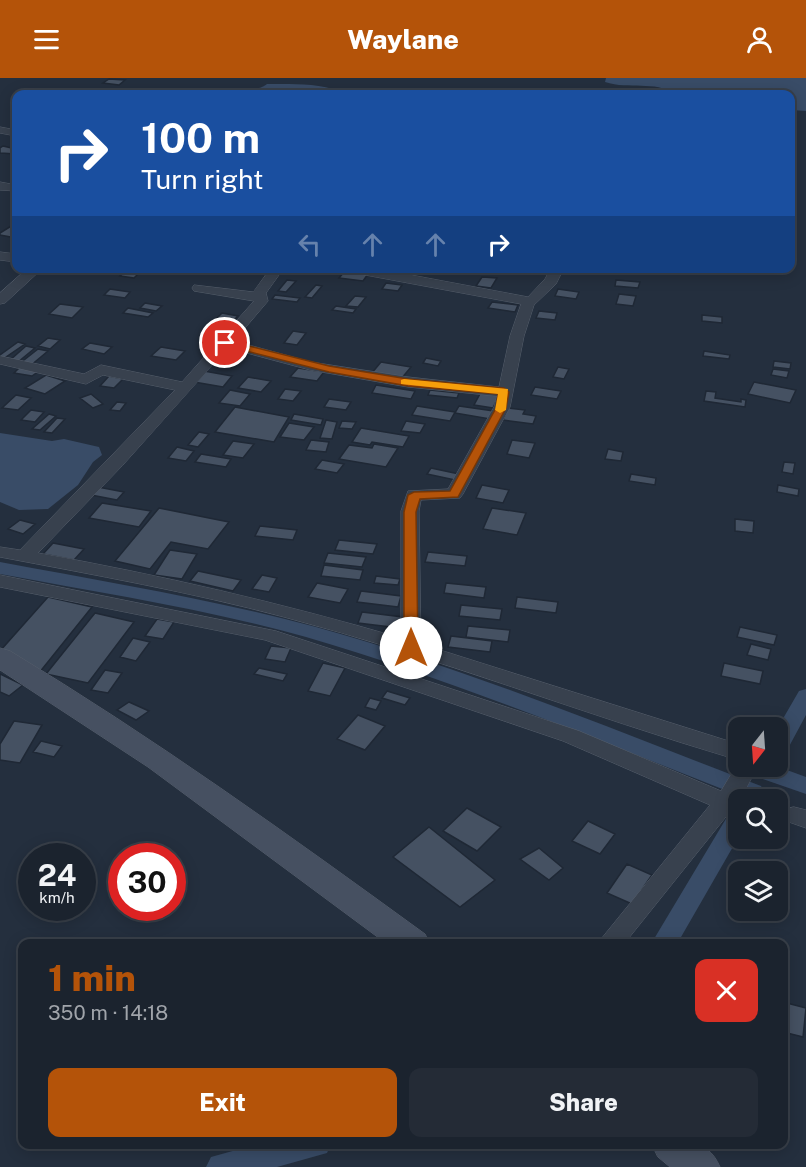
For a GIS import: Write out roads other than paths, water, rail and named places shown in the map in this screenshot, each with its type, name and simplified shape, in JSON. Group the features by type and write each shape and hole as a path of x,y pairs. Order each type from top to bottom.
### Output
{"street":[{"path":"0,300 31,273"},
{"path":"25,556 78,503 225,343 261,301 259,294 274,273"},
{"path":"376,273 529,301"},
{"path":"411,648 410,512 414,495 454,494 501,408 517,336 529,301 551,281 555,273"},
{"path":"199,288 260,297"},
{"path":"225,343 321,368 408,382 504,392"},
{"path":"0,360 86,379 101,370 185,387"},
{"path":"0,552 140,577 289,612 411,648 728,757"},
{"path":"0,581 269,635 571,736 728,797"},
{"path":"0,657 76,702 208,794 406,939"},
{"path":"613,939 728,798"},
{"path":"678,1149 700,1167"}],"water":[{"path":"606,78 806,78 806,111 795,110 795,90 667,90 659,87 605,82"},
{"path":"267,84 295,84 337,90 247,90 260,88"},
{"path":"0,433 52,441 64,439 99,447 102,455 93,462 78,485 48,509 19,510 0,502"}],"waterway":[{"path":"0,568 223,611 311,632 404,661 505,697 745,789"},
{"path":"788,729 806,696"},
{"path":"781,777 806,786"},
{"path":"666,939 728,836"},
{"path":"221,1167 296,1149"}]}
